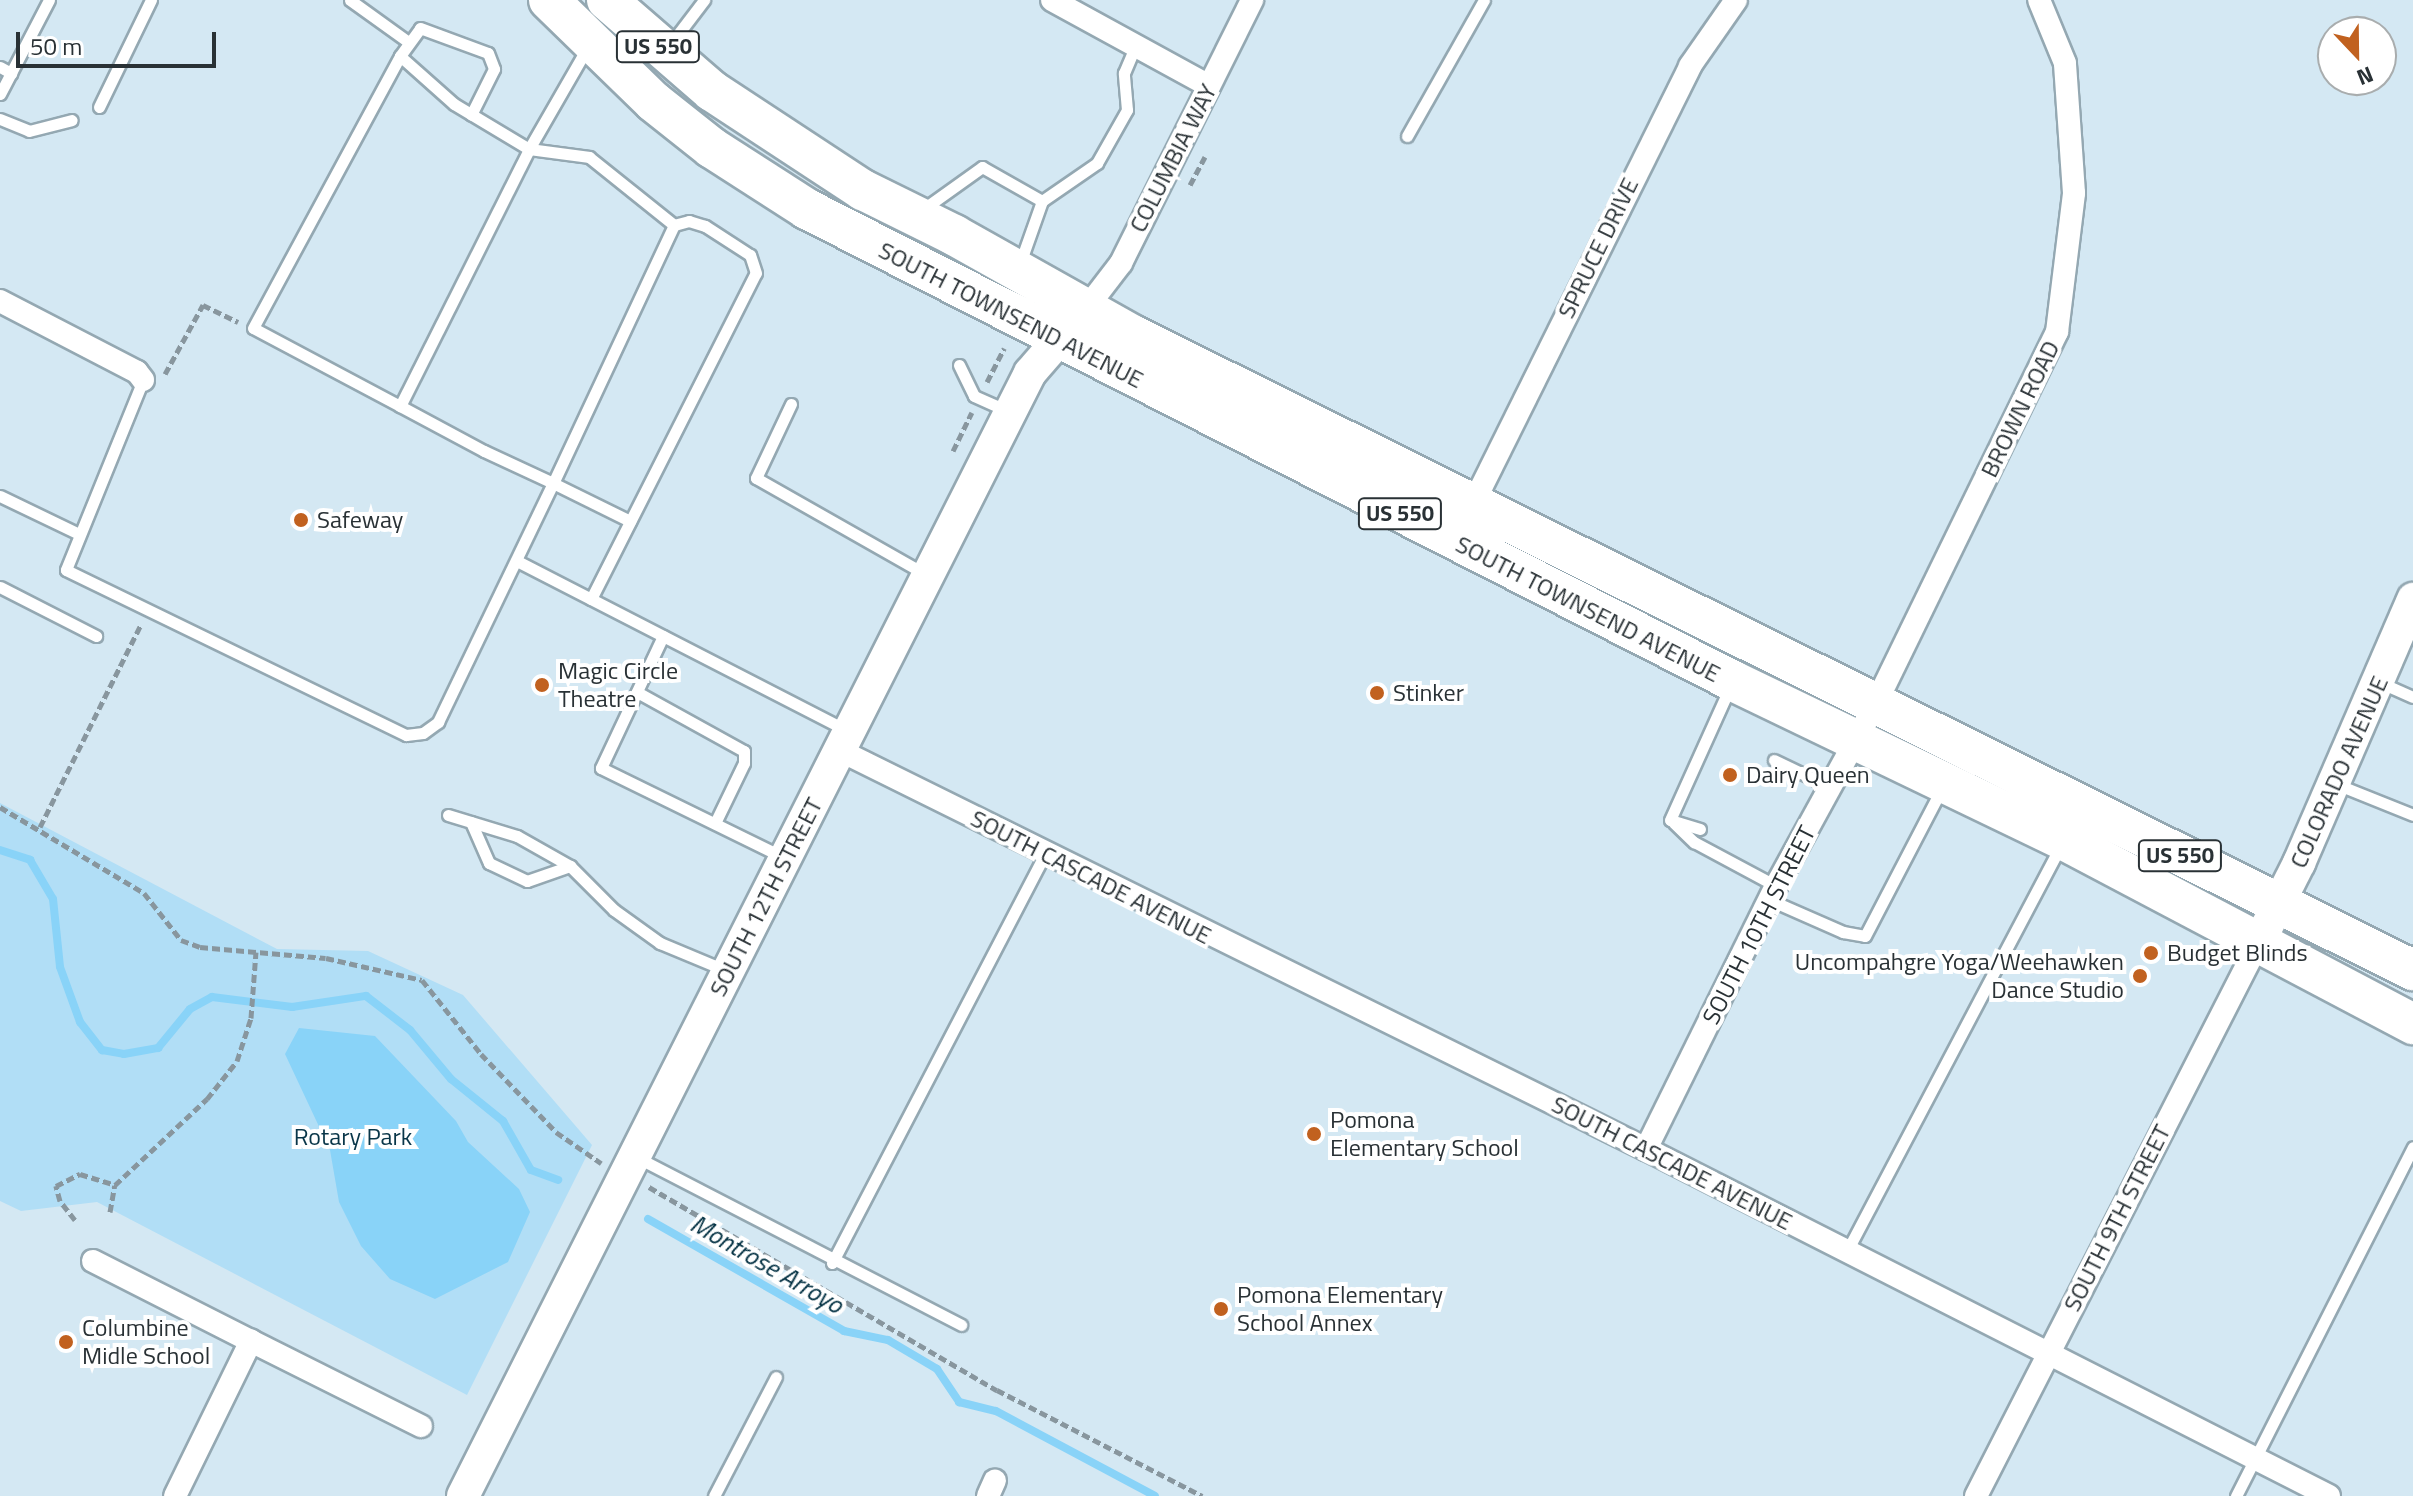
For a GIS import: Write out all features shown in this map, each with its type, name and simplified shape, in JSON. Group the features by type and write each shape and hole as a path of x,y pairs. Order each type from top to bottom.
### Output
{"highway":[{"name":"SOUTH TOWNSEND AVENUE","path":"549,0 590,44 712,148 795,201 1058,341 1944,784 2072,823 2279,905 2413,970"},
{"name":"SOUTH TOWNSEND AVENUE","path":"607,0 664,53 762,126 863,190 1018,270 1085,310 1876,703 2259,942 2413,1024"}],"street":[{"path":"1052,0 1209,86"},
{"name":"COLUMBIA WAY","path":"1085,310 1121,263 1252,0"},
{"name":"SPRUCE DRIVE","path":"1473,504 1690,66 1736,0"},
{"name":"BROWN ROAD","path":"1876,703 2057,332 2074,193 2065,63 2039,0"},
{"path":"0,301 137,372 150,385"},
{"name":"SOUTH 12TH STREET","path":"463,1496 1037,363 1085,310"},
{"name":"COLORADO AVENUE","path":"2259,942 2279,905 2413,599"},
{"name":"SOUTH 10TH STREET","path":"1646,1149 1773,893 1876,703"},
{"name":"SOUTH CASCADE AVENUE","path":"845,742 1044,855 1646,1149 2329,1496"},
{"name":"SOUTH 9TH STREET","path":"1976,1496 2259,942"},
{"path":"93,1261 421,1426"},
{"path":"175,1496 251,1341"}],"lane":[{"path":"0,94 6,70 49,0"},
{"path":"99,107 151,0"},
{"path":"350,0 407,41"},
{"path":"664,53 704,0"},
{"path":"1407,136 1484,0"},
{"path":"471,115 494,58 430,28 420,28 407,41 253,328 400,406 630,521"},
{"path":"400,406 529,149 590,44"},
{"path":"1018,270 1042,201 1097,163 1127,110 1124,73 1137,44"},
{"path":"400,56 471,115 529,149 589,157 674,225"},
{"path":"0,119 29,131 72,120"},
{"path":"915,215 982,167 1042,201"},
{"path":"150,385 143,391 66,563 72,574 406,735 423,733 438,722 519,562 674,225 689,221 705,226 750,255 756,273 591,599"},
{"path":"959,365 974,396 1011,413"},
{"path":"791,404 756,478 929,577"},
{"path":"0,496 79,534"},
{"path":"519,562 663,636 845,742"},
{"path":"0,587 96,636"},
{"path":"663,636 601,768 787,859"},
{"path":"1670,820 1733,681"},
{"path":"2378,682 2413,697"},
{"path":"637,692 744,751 744,763 715,823"},
{"path":"1774,760 1830,787"},
{"path":"2333,783 2413,815"},
{"path":"1670,820 1694,842 1773,893 1843,932 1865,936 1944,784"},
{"path":"448,815 517,836 570,866 614,910 660,943 729,972"},
{"path":"1670,820 1700,829"},
{"path":"471,822 489,863 527,881 570,866"},
{"path":"1847,1251 2072,823"},
{"path":"832,1263 1044,855"},
{"path":"2236,1496 2413,1147"},
{"path":"629,1169 961,1325"},
{"path":"714,1496 776,1377"}],"path":[{"path":"150,385 203,305 271,338"},
{"path":"40,827 144,618 131,613"},
{"path":"0,807 40,827 144,893 181,940 200,947 370,965 422,980 481,1054 556,1132 629,1169 997,1390 1202,1496"},
{"path":"110,1212 115,1185 226,1077 237,1061 251,1018 256,952"},
{"path":"75,1220 60,1201 56,1186 80,1174 115,1185"}],"green space":[{"name":"Rotary Park","path":"0,803 277,949 368,951 463,995 592,1145 467,1395 97,1202 21,1211 0,1201"}],"shaded area":[{"path":"299,1028 375,1036 456,1121 468,1142 519,1189 530,1212 508,1262 435,1299 390,1279 361,1246 339,1202 330,1150 285,1054"}],"waterway":[{"name":"Montrose Arroyo","path":"0,850 30,860 53,899 60,967 80,1022 102,1050 124,1054 158,1048 190,1009 212,997 292,1007 366,996 410,1030 451,1079 503,1121 531,1170 558,1180"},
{"name":"Montrose Arroyo","path":"648,1219 844,1331 888,1340 937,1369 959,1402 996,1411 1155,1496"}],"place":[{"name":"Safeway","path":"301,520"},
{"name":"Magic Circle Theatre","path":"542,685"},
{"name":"Stinker","path":"1377,693"},
{"name":"Dairy Queen","path":"1730,775"},
{"name":"Budget Blinds","path":"2151,953"},
{"name":"Uncompahgre Yoga/Weehawken Dance Studio","path":"2140,976"},
{"name":"Pomona Elementary School","path":"1314,1134"},
{"name":"Pomona Elementary School Annex","path":"1221,1309"},
{"name":"Columbine Midle School","path":"66,1342"}]}
